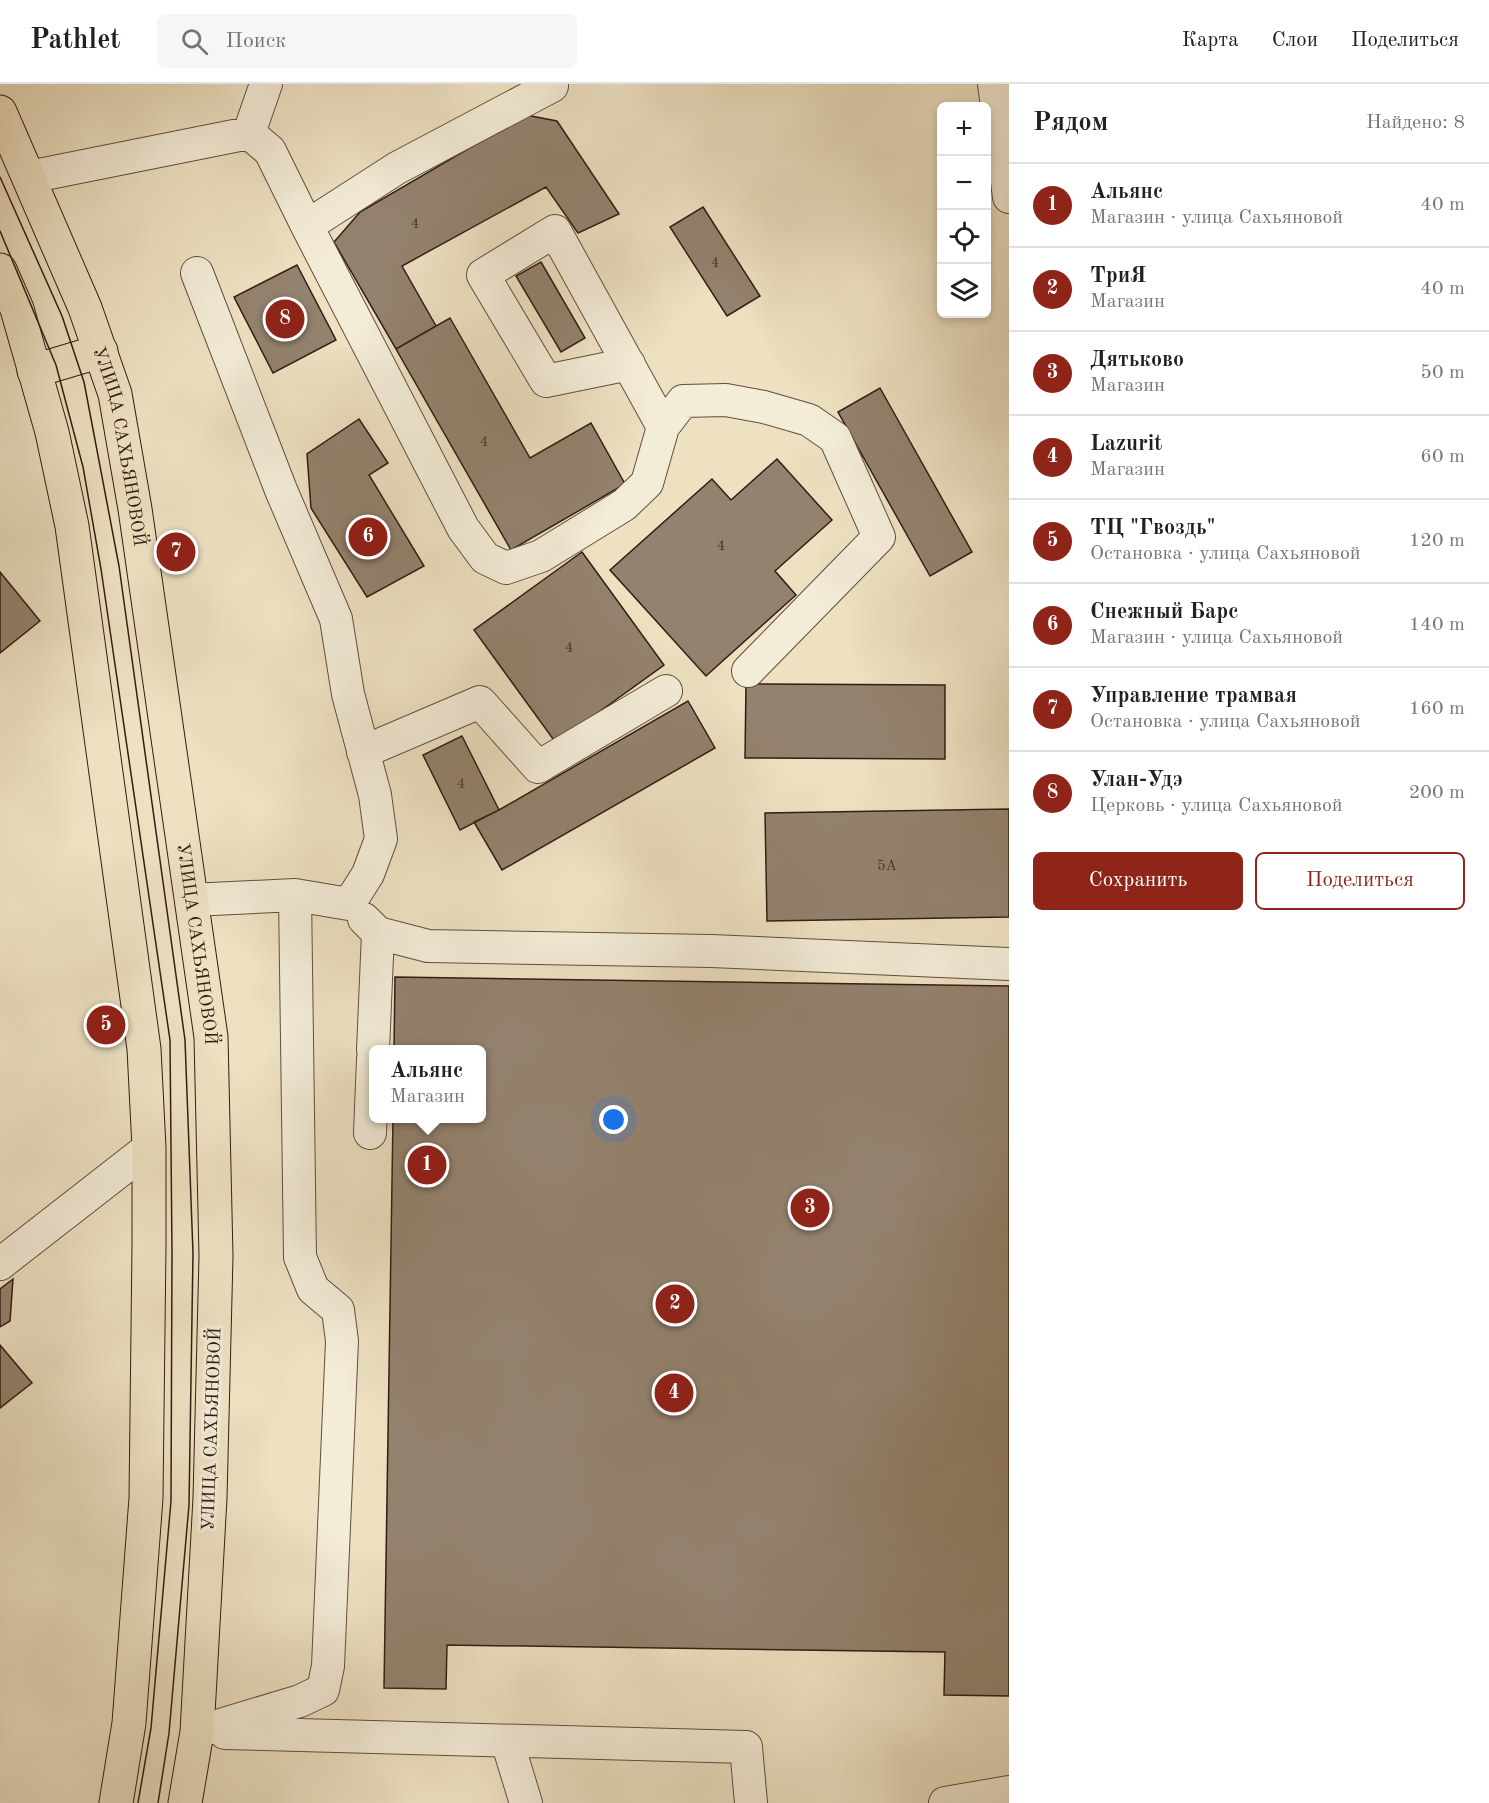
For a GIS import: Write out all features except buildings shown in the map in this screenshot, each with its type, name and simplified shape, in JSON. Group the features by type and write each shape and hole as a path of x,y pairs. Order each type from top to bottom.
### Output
{"main road":[{"name":"УЛИЦА САХЬЯНОВОЙ","path":"0,112 85,308 115,394 135,509 211,1037 216,1256 210,1498 197,1732 185,1803"},
{"path":"0,270 17,309 52,432 72,526 144,1049 149,1148 146,1498 129,1723 116,1803"},
{"path":"34,371 101,351"}],"lane":[{"path":"249,134 266,84"},
{"path":"993,84 1009,197"},
{"path":"308,226 397,168 552,86"},
{"path":"29,177 249,134"},
{"path":"249,134 270,151 463,528 485,558 506,568 541,556 624,505 647,483 663,427 683,401 726,400 764,407 810,420 835,438 879,537 748,671"},
{"path":"629,364 546,381 483,275 555,231 629,364 663,427"},
{"path":"197,273 281,490 336,619 348,694 375,795 381,838 368,874 349,904"},
{"path":"363,752 480,702 538,767 666,691"},
{"path":"191,900 295,895 349,904 378,933 428,946 711,951 1009,964"},
{"path":"197,1732 300,1701 323,1690 328,1666 342,1341 338,1310 313,1289 300,1257 295,895"},
{"path":"373,1045 378,933"},
{"path":"370,1123 370,1133"},
{"path":"0,1264 149,1148"},
{"path":"197,1732 746,1747 751,1803"},
{"path":"507,1741 526,1803"},
{"path":"945,1803 1009,1792"}],"tram line":[{"path":"0,177 62,316 84,382 119,566 185,1040 193,1253 189,1505 169,1733 158,1803"},
{"path":"0,231 56,365 83,467 101,569 170,1040 171,1501 151,1728 138,1803"}],"place":[{"name":"Улан-Удэ","path":"285,319"},
{"name":"Снежный Барс","path":"368,537"},
{"name":"Управление трамвая","path":"176,552"},
{"name":"ТЦ \"Гвоздь\"","path":"106,1025"},
{"name":"Альянс","path":"427,1165"},
{"name":"Дятьково","path":"810,1208"},
{"name":"ТриЯ","path":"675,1304"},
{"name":"Lazurit","path":"674,1393"}]}
